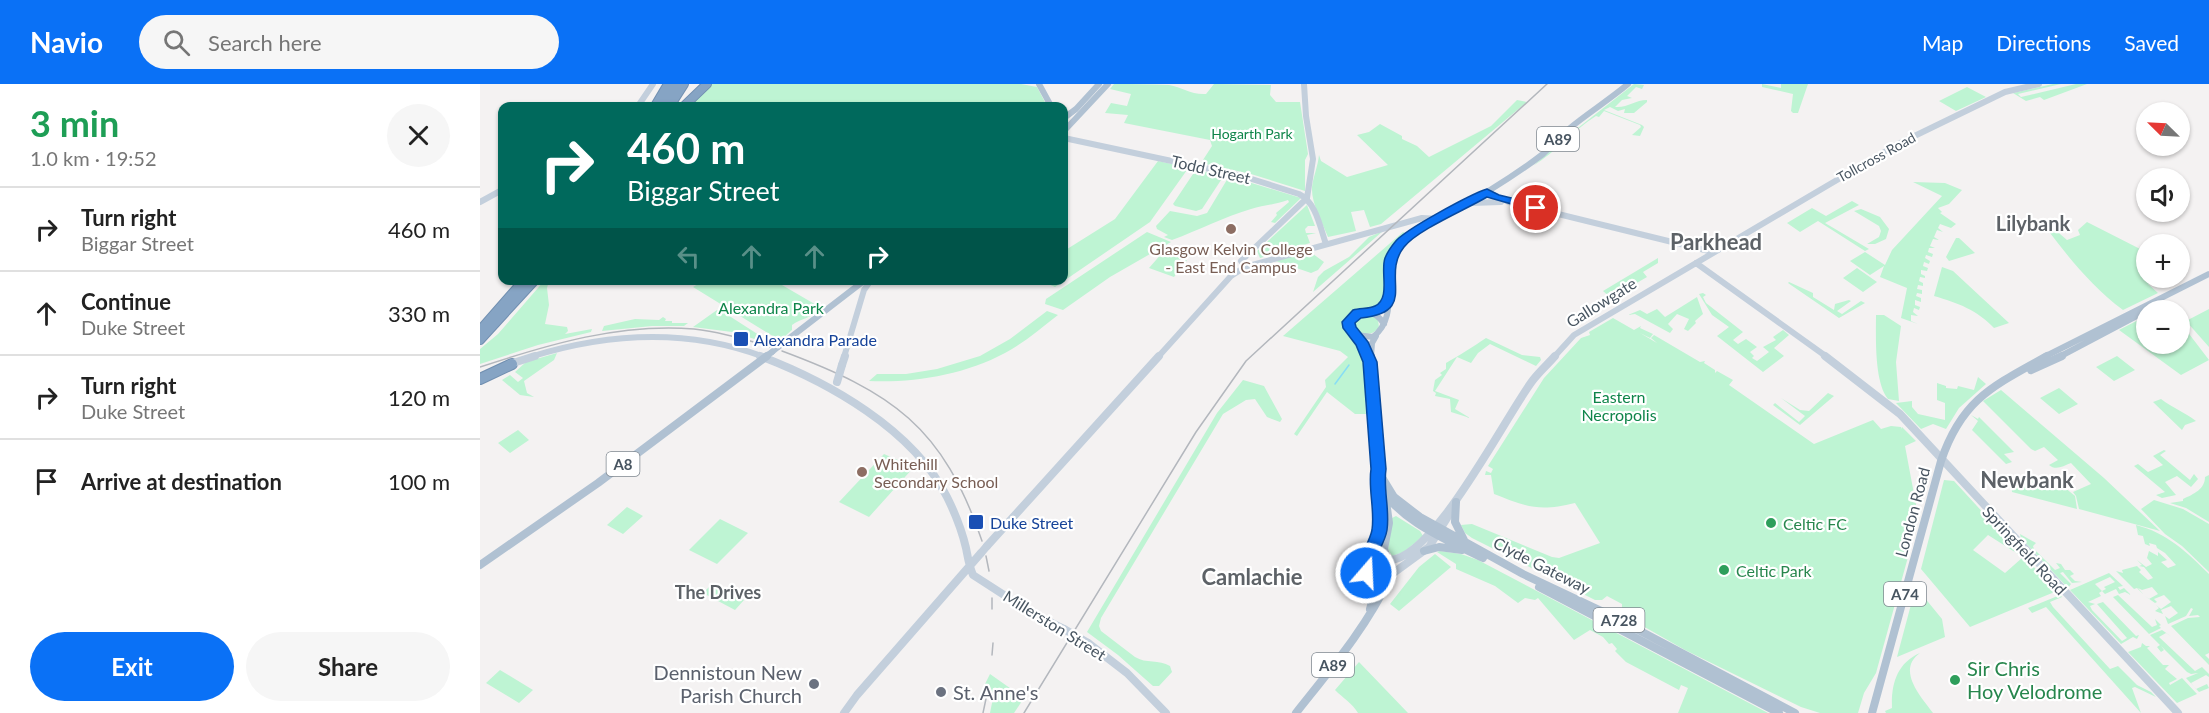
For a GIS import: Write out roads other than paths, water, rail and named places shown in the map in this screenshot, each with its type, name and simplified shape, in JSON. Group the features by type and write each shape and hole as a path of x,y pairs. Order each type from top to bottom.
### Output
{"highway":[{"path":"657,102 668,84"},
{"path":"665,102 676,84"},
{"path":"673,102 684,84"},
{"path":"688,102 707,84"},
{"path":"480,330 520,285"},
{"path":"480,340 530,285"},
{"path":"480,376 512,364"}],"main road":[{"path":"1039,84 1049,102"},
{"path":"1045,84 1054,102"},
{"path":"1068,113 1099,84"},
{"path":"1068,126 1108,84"},
{"name":"A89","path":"1384,324 1391,294 1389,267 1394,252 1405,239 1471,203 1540,156 1568,130 1628,84"},
{"path":"1068,114 1091,104"},
{"path":"1068,117 1073,122"},
{"name":"London Road","path":"1872,713 1941,461 1953,430 1968,408 1985,392 2105,324 2209,274"},
{"name":"London Road","path":"2168,300 2209,279"},
{"name":"A8","path":"480,565 559,511 859,285"},
{"path":"1370,362 1363,346 1349,328 1350,319 1357,313 1382,308 1391,294"},
{"path":"1371,312 1381,317 1384,324 1383,330 1372,343 1370,362 1380,482 1380,527 1365,570 1371,579 1383,581 1391,575 1393,567 1384,549 1389,520 1386,499"},
{"name":"London Road","path":"2010,378 2054,360 2136,317"},
{"path":"1356,335 1366,338 1376,336"},
{"path":"834,392 837,382"},
{"name":"Clyde Gateway","path":"1380,482 1386,499 1401,513 1468,544 1795,713"},
{"name":"Clyde Gateway","path":"1380,482 1400,503 1475,554 1779,713"},
{"path":"1458,499 1455,522 1458,531 1468,544"},
{"path":"1424,551 1447,547 1475,554"},
{"path":"1370,560 1378,556 1388,559"},
{"name":"Gallowgate","path":"1296,713 1381,597 1391,575"},
{"name":"Gallowgate","path":"1368,615 1375,592 1371,579"}],"street":[{"path":"641,102 652,84"},
{"path":"1304,84 1306,116 1313,159 1307,198 1326,243"},
{"name":"Tollcross Road","path":"1722,247 1912,136 2005,92 2039,84"},
{"name":"Todd Street","path":"1068,139 1242,176 1307,198"},
{"path":"480,202 498,192"},
{"path":"1487,192 1509,202 1713,252"},
{"path":"844,713 970,565 1227,279 1307,198"},
{"path":"1471,203 1509,202"},
{"path":"1243,264 1415,220 1428,217 1438,219"},
{"path":"1415,220 1427,226"},
{"name":"Gallowgate","path":"1391,575 1424,551 1533,380 1562,346 1586,327 1722,247"},
{"name":"Springfield Road","path":"1696,263 1870,389 1900,414 1941,461 2178,713"},
{"path":"837,382 864,290 868,285"},
{"path":"857,287 859,306"},
{"path":"512,364 559,349 594,343 642,337 676,336 709,340 764,358 834,392 891,428 928,466 942,486 955,513 970,565"},
{"name":"Gallowgate","path":"1388,559 1395,560 1404,555 1437,530"},
{"name":"Millerston Street","path":"970,565 974,577 1032,613 1088,643 1127,673 1166,713"}],"waterway":[{"path":"1335,384 1349,365"}],"railway":[{"path":"1024,713 1196,432 1246,361 1547,84"},
{"path":"480,367 559,343 639,329 704,330 770,347"},
{"path":"782,351 854,382 909,418 931,441 950,469 967,502 982,541"},
{"path":"986,556 989,571"},
{"path":"992,598 992,609"},
{"path":"992,655 993,643"},
{"path":"983,713 987,694"}],"place":[{"name":"Glasgow Kelvin College - East End Campus","path":"1231,229"},
{"name":"Alexandra Parade","path":"741,339"},
{"name":"Whitehill Secondary School","path":"862,472"},
{"name":"Duke Street","path":"976,522"},
{"name":"Celtic FC","path":"1771,523"},
{"name":"Celtic Park","path":"1724,570"},
{"name":"Sir Chris Hoy Velodrome","path":"1955,680"},
{"name":"Dennistoun New Parish Church","path":"814,684"},
{"name":"St. Anne's","path":"941,692"}],"district":[{"name":"Lilybank","path":"2033,223"},
{"name":"Parkhead","path":"1716,241"},
{"name":"Newbank","path":"2027,479"},
{"name":"Camlachie","path":"1252,576"},
{"name":"The Drives","path":"718,592"}],"park label":[{"name":"Hogarth Park","path":"1252,133"},
{"name":"Alexandra Park","path":"771,307"},
{"name":"Eastern Necropolis","path":"1619,405"}]}
